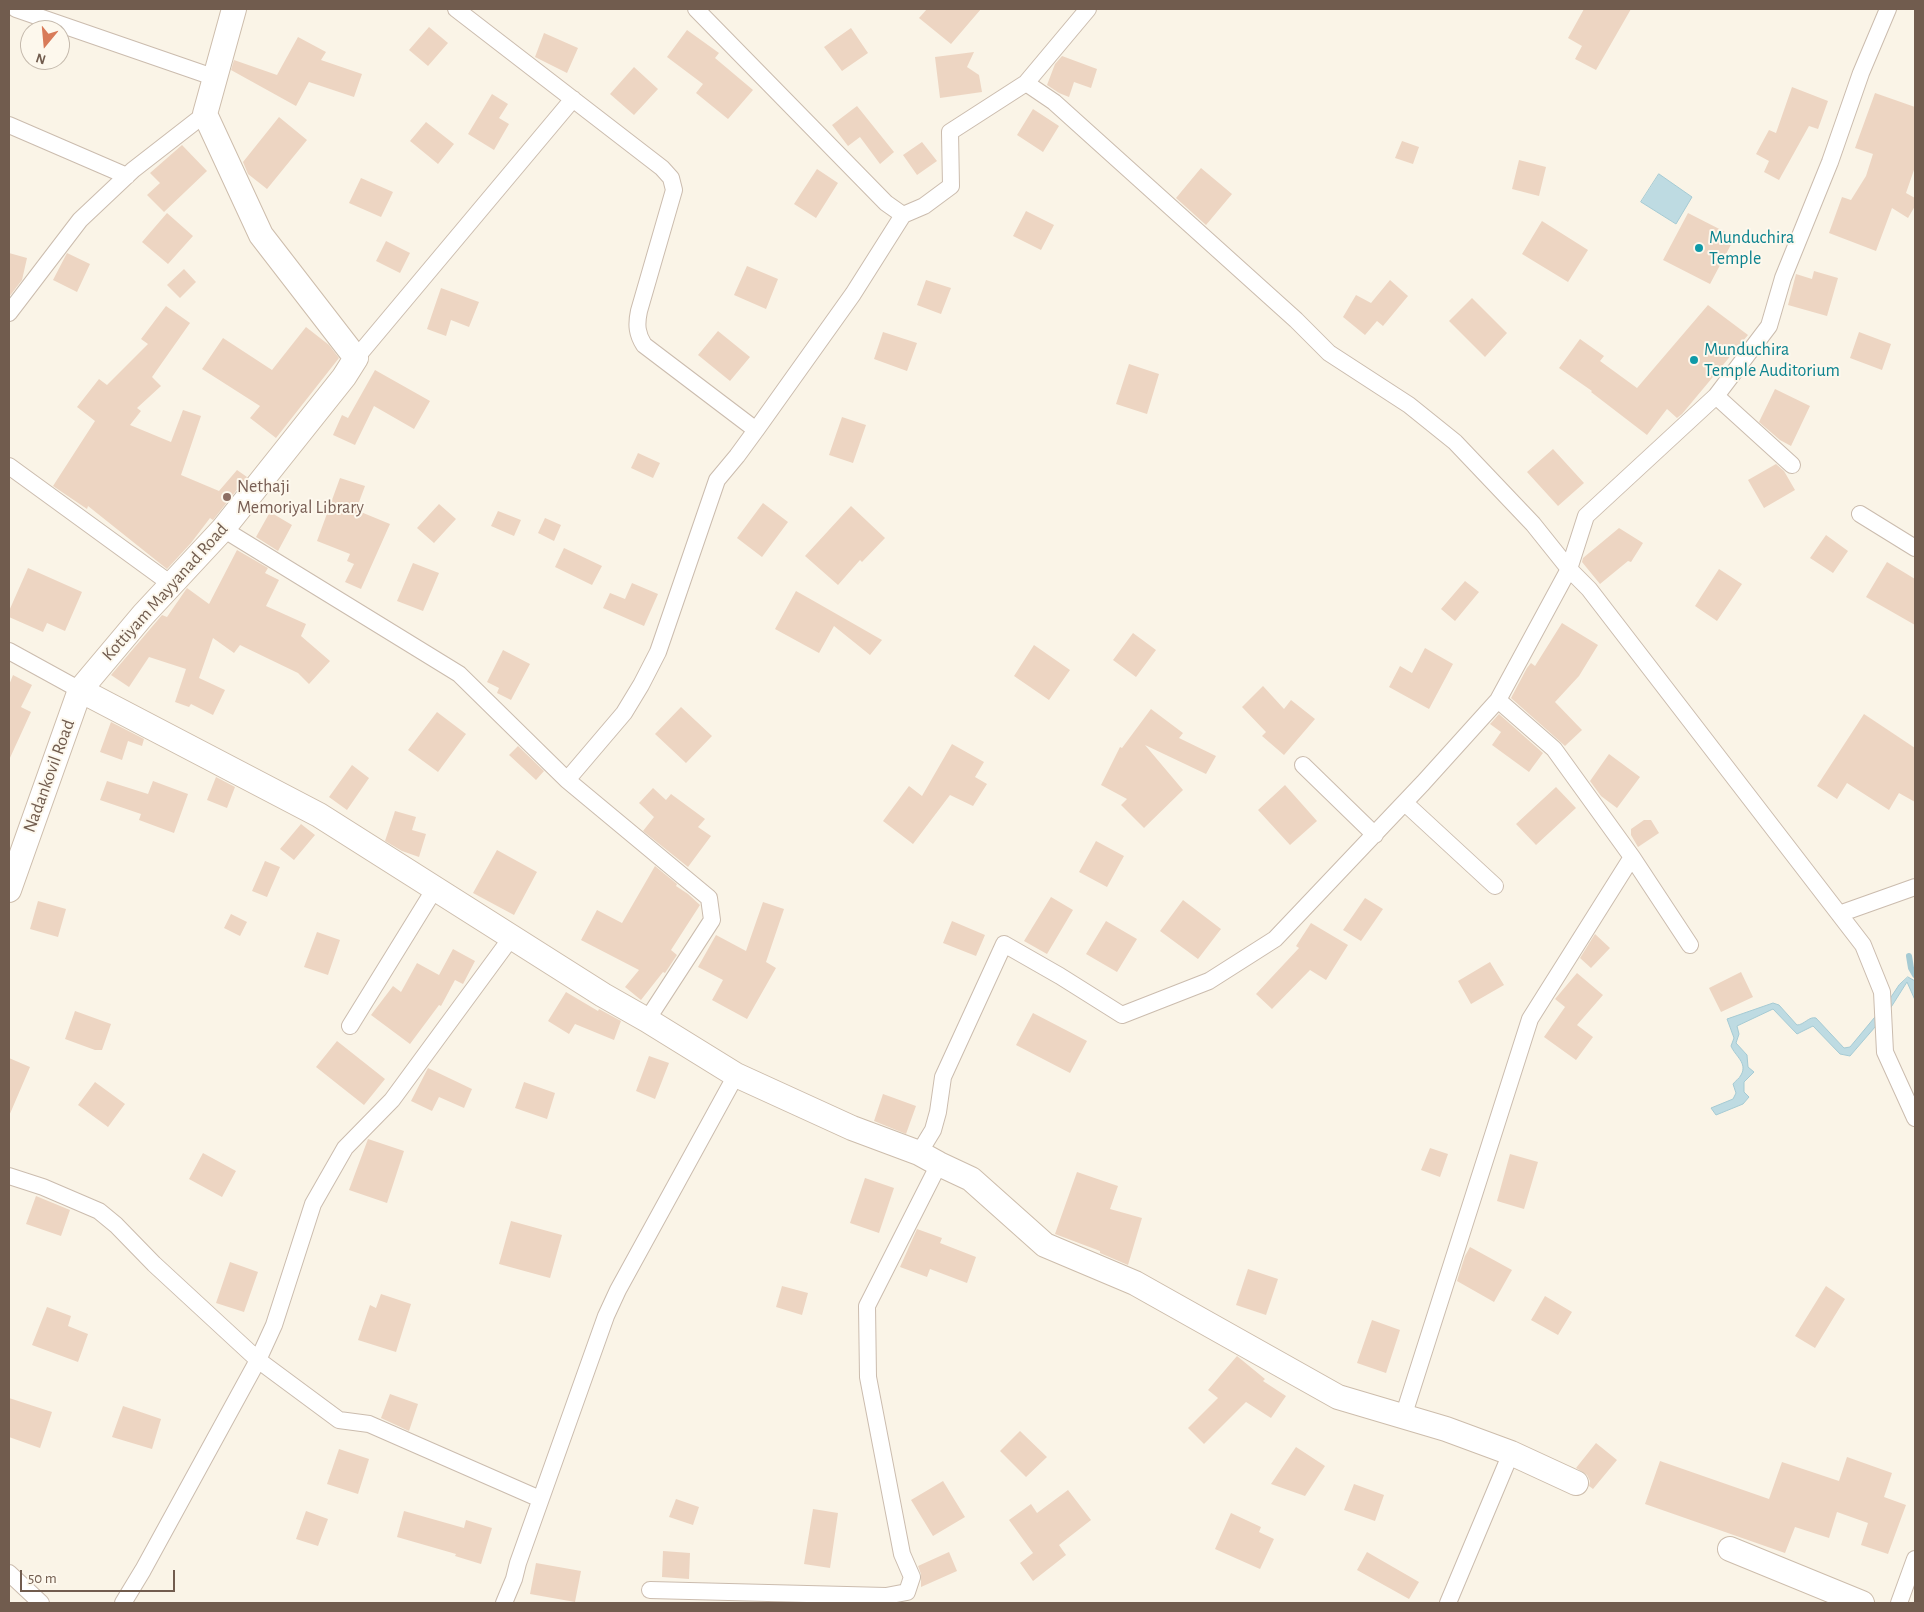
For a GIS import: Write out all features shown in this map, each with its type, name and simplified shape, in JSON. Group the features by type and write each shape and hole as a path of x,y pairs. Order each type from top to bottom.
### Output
{"street":[{"path":"16,9 216,78"},
{"path":"9,313 80,220 127,176 205,114 234,9"},
{"path":"456,9 662,168 671,178 674,190 636,323 638,336 644,345 756,430"},
{"path":"696,9 886,203 903,216"},
{"path":"567,780 624,713 658,652 717,480 737,456 853,294 903,216 924,206 951,186 950,132 1026,83 1088,9"},
{"path":"650,1590 886,1596 907,1592 912,1578 902,1554 868,1377 867,1306 929,1159 943,1077 1004,944 1122,1015 1209,981 1275,939 1405,803 1498,700 1569,569 1586,516 1716,396 1769,326 1783,278 1830,162 1861,73 1888,9"},
{"path":"1026,83 1059,107 1296,320 1329,353 1409,405 1455,442 1533,524 1569,569 1588,589 1863,945 1882,992 1885,1052 1915,1118"},
{"path":"205,114 261,235 356,358 573,99"},
{"path":"9,125 127,176"},
{"name":"Kottiyam Mayyanad Road","path":"80,690 142,615 223,529 344,377 356,358"},
{"path":"1716,396 1792,465"},
{"path":"9,466 171,584"},
{"path":"1860,514 1915,548"},
{"path":"223,529 459,674 567,780 709,898 712,920 647,1020"},
{"path":"9,651 319,815 434,890 736,1075 852,1128 929,1159 971,1179 1045,1245 1135,1282 1338,1397 1446,1429 1511,1453 1576,1483"},
{"name":"Nadankovil Road","path":"9,887 80,690"},
{"path":"1498,700 1554,748 1632,857 1690,944"},
{"path":"1303,765 1374,835"},
{"path":"1405,803 1495,886"},
{"path":"1403,1417 1530,1018 1632,857"},
{"path":"1839,914 1915,887"},
{"path":"350,1026 434,890"},
{"path":"123,1603 258,1360 274,1326 313,1204 345,1148 392,1100 511,938"},
{"path":"504,1603 606,1316 618,1290 736,1075"},
{"path":"9,1176 43,1187 99,1211 258,1360 339,1420 369,1424 540,1499"},
{"path":"1448,1603 1511,1453"},
{"path":"1730,1549 1862,1603"},
{"path":"1899,1603 1915,1559"},
{"path":"9,1573 41,1603"}],"water":[{"path":"1659,174 1692,197 1676,224 1641,202"},
{"path":"1908,977 1915,981 1915,1000 1907,982 1888,1012 1850,1056 1840,1054 1813,1026 1797,1034 1773,1009 1737,1026 1739,1034 1736,1043 1747,1055 1748,1067 1754,1072 1744,1082 1744,1092 1749,1097 1743,1104 1716,1115 1711,1108 1733,1099 1736,1093 1733,1084 1743,1071 1742,1063 1731,1046 1734,1038 1727,1019 1773,1003 1779,1005 1797,1025 1811,1018 1816,1018 1844,1048 1850,1047 1899,985"}],"building":[{"path":"927,9 981,9 951,44 919,18"},
{"path":"1584,9 1631,9 1596,70 1575,59 1582,46 1568,38"},
{"path":"429,27 448,43 428,66 409,50"},
{"path":"851,28 868,53 842,71 824,47"},
{"path":"687,30 719,53 715,58 753,90 728,119 696,93 703,84 667,57"},
{"path":"544,33 578,48 567,73 535,57"},
{"path":"298,37 326,52 321,60 362,74 354,97 309,82 296,106 231,70 234,60 277,75"},
{"path":"974,52 967,67 979,75 982,92 940,98 935,57"},
{"path":"1062,56 1097,69 1091,88 1074,82 1069,97 1047,85 1055,64"},
{"path":"634,67 658,89 634,115 610,94"},
{"path":"1792,87 1828,101 1818,129 1809,126 1779,180 1764,172 1769,161 1756,154 1769,130 1776,133"},
{"path":"1875,93 1915,107 1915,167 1906,193 1915,198 1915,206 1908,218 1892,208 1876,251 1829,233 1842,197 1851,200 1866,176 1873,154 1855,148"},
{"path":"492,94 508,104 499,118 509,124 494,150 468,134"},
{"path":"857,106 894,152 880,164 860,137 848,146 832,125"},
{"path":"1033,109 1059,126 1043,152 1017,135"},
{"path":"279,117 307,140 267,189 248,174 243,162"},
{"path":"426,122 454,144 438,164 410,141"},
{"path":"1402,141 1419,147 1413,164 1395,158"},
{"path":"922,142 937,161 917,175 903,155"},
{"path":"182,145 207,171 164,212 147,195 160,183 150,173"},
{"path":"1519,160 1546,167 1539,196 1512,189"},
{"path":"1201,168 1232,194 1206,225 1176,198"},
{"path":"817,169 838,183 816,218 794,204"},
{"path":"361,178 393,192 381,217 349,203"},
{"path":"1026,211 1054,225 1041,250 1013,236"},
{"path":"167,213 193,236 168,264 142,242"},
{"name":"Munduchira Temple","path":"1688,213 1735,237 1710,284 1663,260"},
{"path":"1542,221 1588,250 1568,282 1522,254"},
{"path":"386,241 410,253 400,273 376,261"},
{"path":"9,253 27,258 22,280 9,297"},
{"path":"67,253 90,264 77,292 53,280"},
{"path":"747,266 778,279 766,309 734,295"},
{"path":"184,269 196,282 180,298 167,285"},
{"path":"1814,271 1838,278 1827,316 1788,305 1796,274 1812,279"},
{"path":"926,280 951,288 941,314 917,305"},
{"path":"1390,280 1408,296 1383,326 1377,321 1365,335 1343,317 1356,295 1371,303"},
{"path":"441,288 479,302 469,327 451,320 446,336 427,329"},
{"path":"1472,298 1507,333 1485,357 1449,321"},
{"path":"1708,305 1748,335 1682,414 1677,418 1667,409 1647,435 1592,391 1559,368 1580,339 1604,356 1600,361 1637,388"},
{"path":"166,306 190,323 152,377 161,386 137,408 141,411 130,425 171,442 183,410 201,416 181,475 219,491 237,470 247,477 213,520 210,518 191,543 167,569 88,506 87,509 53,486 95,421 77,407 99,379 107,385 148,344 141,339"},
{"path":"306,327 329,345 339,358 276,438 250,418 260,406 202,369 223,338 272,370"},
{"path":"718,331 750,357 730,381 698,355"},
{"path":"883,332 917,343 907,371 874,359"},
{"path":"1859,332 1891,344 1882,370 1850,358"},
{"path":"1129,364 1159,374 1147,414 1116,404"},
{"path":"375,370 430,401 414,429 374,406 355,445 333,435 342,415 348,418"},
{"path":"1775,389 1810,406 1791,446 1780,440 1759,422"},
{"path":"842,417 866,425 853,463 829,455"},
{"path":"1553,449 1584,483 1558,506 1527,472"},
{"path":"638,453 660,463 653,478 631,468"},
{"path":"1776,464 1784,471 1795,490 1764,508 1748,480"},
{"path":"340,478 365,486 356,510 390,524 361,589 345,582 354,564 347,561 350,554 317,541"},
{"path":"763,503 788,522 762,557 737,538"},
{"path":"439,504 456,519 434,543 417,528"},
{"path":"851,506 885,538 862,562 860,560 838,585 805,556"},
{"path":"498,511 521,520 514,536 491,526"},
{"path":"270,512 292,525 278,551 256,537"},
{"path":"545,518 561,525 554,541 538,533"},
{"path":"1619,528 1643,543 1631,562 1628,561 1600,584 1582,562 1583,558"},
{"path":"1826,535 1848,551 1833,573 1810,558"},
{"path":"564,548 602,566 592,585 555,567"},
{"path":"237,550 268,568 265,573 279,580 266,606 306,624 301,636 330,661 309,684 298,673 240,645 234,653 213,638 199,678 225,690 213,715 191,704 189,707 175,702 186,669 149,657 129,687 111,675 162,615 167,617 187,588 209,604"},
{"path":"1887,562 1915,579 1915,625 1866,597"},
{"path":"413,563 439,573 423,611 397,601"},
{"path":"28,568 82,592 65,631 47,623 43,632 9,617 9,611"},
{"path":"1719,569 1742,584 1717,621 1695,606"},
{"path":"1465,581 1479,592 1455,621 1441,609"},
{"path":"632,583 658,594 644,626 603,608 610,593 625,599"},
{"path":"796,591 882,640 870,655 834,626 819,653 775,629"},
{"path":"1562,623 1598,645 1579,676 1555,702 1582,730 1565,746 1511,698 1527,668 1531,663 1535,666"},
{"path":"1133,633 1156,650 1136,677 1113,660"},
{"path":"1034,645 1070,670 1049,700 1014,676"},
{"path":"1425,648 1453,664 1429,709 1389,687 1400,666 1412,673"},
{"path":"503,650 530,664 511,700 497,693 499,688 487,682"},
{"path":"13,675 32,685 21,707 31,712 9,760 9,685"},
{"path":"1263,686 1284,709 1291,700 1315,719 1284,755 1262,736 1266,732 1242,707"},
{"path":"681,707 712,736 686,763 655,734"},
{"path":"1151,709 1183,733 1179,738 1216,756 1206,774 1145,745 1183,790 1144,828 1121,805 1127,799 1101,785 1120,747 1122,748"},
{"path":"437,712 466,734 438,772 408,750"},
{"path":"1499,714 1543,753 1529,772 1492,745 1501,732 1490,724"},
{"path":"1864,714 1915,748 1915,802 1899,793 1889,810 1847,783 1837,799 1817,786"},
{"path":"111,722 144,739 142,746 128,741 122,760 100,752"},
{"path":"952,744 984,762 975,777 987,784 973,806 950,795 913,844 883,821 909,786 922,796"},
{"path":"518,746 544,771 536,780 509,755"},
{"path":"1609,754 1640,777 1617,808 1601,796 1590,781"},
{"path":"352,765 369,778 347,810 329,797"},
{"path":"216,777 235,787 227,808 207,800"},
{"path":"107,781 148,794 153,781 188,794 174,833 139,820 141,814 100,800"},
{"path":"1285,785 1317,821 1290,845 1258,810"},
{"path":"1556,787 1576,808 1536,845 1516,824"},
{"path":"653,788 666,800 671,794 705,819 698,827 711,836 688,867 643,831 654,817 639,803"},
{"path":"395,811 416,817 412,830 426,834 419,857 402,851 385,841"},
{"path":"1644,820 1651,820 1659,833 1638,847 1631,835 1631,829"},
{"path":"301,824 315,835 294,860 280,849"},
{"path":"1096,841 1124,856 1107,887 1079,872"},
{"path":"497,850 537,872 514,915 473,893"},
{"path":"265,861 280,867 267,897 252,891"},
{"path":"655,866 700,905 671,950 677,955 665,973 663,972 641,1000 625,987 639,970 581,940 597,910 622,923"},
{"path":"1051,897 1073,910 1047,954 1024,941"},
{"path":"1365,898 1383,909 1361,941 1343,930"},
{"path":"1183,900 1221,929 1198,959 1160,931"},
{"path":"38,901 66,909 58,937 30,929"},
{"path":"763,902 784,909 766,962 776,968 747,1019 712,1000 723,980 698,967 716,935 746,951"},
{"path":"231,914 247,922 240,936 224,928"},
{"path":"952,921 985,935 976,956 943,943"},
{"path":"1106,921 1137,939 1117,972 1086,954"},
{"path":"1311,923 1348,945 1326,980 1310,970 1272,1009 1256,994 1299,948 1296,946"},
{"path":"317,932 340,940 328,975 304,967"},
{"path":"1595,934 1610,948 1591,968 1580,958"},
{"path":"453,949 475,961 463,984 455,980 441,1006 439,1005 410,1044 371,1015 393,986 401,992 417,963 439,975"},
{"path":"1490,962 1504,985 1471,1004 1458,981"},
{"path":"1741,972 1753,997 1721,1012 1709,988"},
{"path":"1577,973 1603,995 1577,1025 1593,1037 1576,1060 1544,1037 1565,1007 1555,999"},
{"path":"566,992 598,1011 599,1009 621,1021 614,1040 575,1024 569,1034 548,1021"},
{"path":"75,1011 111,1024 102,1050 95,1050 65,1039"},
{"path":"1033,1013 1087,1041 1070,1073 1016,1045"},
{"path":"337,1041 385,1079 364,1105 316,1067"},
{"path":"649,1056 669,1063 655,1099 636,1091"},
{"path":"9,1058 30,1067 9,1116"},
{"path":"428,1068 472,1089 464,1108 439,1097 432,1111 411,1101"},
{"path":"95,1082 125,1104 108,1127 78,1105"},
{"path":"524,1082 555,1093 547,1119 515,1108"},
{"path":"883,1094 916,1106 906,1134 874,1121"},
{"path":"368,1139 404,1151 387,1203 349,1190"},
{"path":"1430,1148 1448,1154 1440,1177 1421,1170"},
{"path":"203,1153 236,1171 222,1197 189,1179"},
{"path":"1510,1154 1538,1162 1524,1209 1497,1201"},
{"path":"1077,1172 1118,1186 1110,1209 1142,1218 1128,1265 1100,1253 1100,1251 1055,1234"},
{"path":"865,1178 894,1188 879,1233 850,1223"},
{"path":"36,1196 70,1210 61,1236 26,1224"},
{"path":"511,1221 562,1235 550,1278 499,1264"},
{"path":"917,1229 942,1238 940,1243 976,1257 967,1283 930,1269 927,1277 900,1267"},
{"path":"1470,1247 1512,1270 1494,1302 1457,1281"},
{"path":"230,1262 258,1272 244,1312 216,1303"},
{"path":"1248,1269 1278,1279 1266,1315 1236,1305"},
{"path":"782,1286 808,1293 802,1315 776,1307"},
{"path":"1826,1286 1845,1299 1815,1348 1795,1336"},
{"path":"381,1294 411,1304 396,1352 358,1340 370,1305 376,1308"},
{"path":"1545,1296 1572,1312 1558,1335 1531,1320"},
{"path":"47,1307 71,1316 68,1326 88,1334 78,1362 32,1345"},
{"path":"1372,1320 1400,1330 1386,1373 1357,1363"},
{"path":"1237,1356 1265,1379 1263,1381 1286,1396 1271,1418 1246,1402 1204,1444 1188,1428 1218,1398 1208,1390"},
{"path":"390,1394 418,1404 409,1431 381,1418"},
{"path":"9,1398 52,1412 40,1448 9,1437"},
{"path":"123,1406 161,1419 152,1449 112,1437"},
{"path":"1020,1431 1047,1457 1026,1477 1000,1451"},
{"path":"1596,1443 1617,1460 1593,1489 1589,1486 1590,1481 1587,1475 1576,1468"},
{"path":"1296,1447 1325,1466 1305,1496 1271,1484"},
{"path":"339,1449 369,1459 358,1494 327,1484"},
{"path":"1847,1457 1892,1473 1884,1497 1906,1505 1888,1554 1861,1545 1868,1523 1837,1512 1829,1538 1795,1527 1785,1553 1645,1504 1660,1461 1769,1499 1782,1462 1839,1481"},
{"path":"943,1481 965,1517 933,1536 911,1500"},
{"path":"1354,1484 1384,1495 1375,1521 1344,1510"},
{"path":"1068,1490 1091,1520 1059,1545 1066,1555 1033,1581 1020,1563 1033,1553 1009,1520 1031,1504 1037,1513"},
{"path":"676,1499 699,1507 693,1525 669,1517"},
{"path":"813,1509 838,1513 830,1568 804,1564"},
{"path":"306,1511 328,1519 318,1546 296,1539"},
{"path":"404,1511 464,1528 466,1520 492,1528 481,1564 455,1556 456,1554 397,1537"},
{"path":"1231,1513 1261,1527 1259,1532 1274,1539 1260,1569 1215,1549"},
{"path":"663,1551 690,1553 689,1579 662,1577"},
{"path":"949,1552 957,1571 921,1587 921,1574 918,1566"},
{"path":"1367,1552 1419,1582 1409,1599 1357,1570"},
{"path":"536,1563 581,1571 575,1602 530,1594"}],"waterway":[{"path":"1909,956 1911,968 1915,975"}],"place":[{"name":"Munduchira Temple","path":"1699,248"},
{"name":"Munduchira Temple Auditorium","path":"1694,360"},
{"name":"Nethaji Memoriyal Library","path":"227,497"}]}
